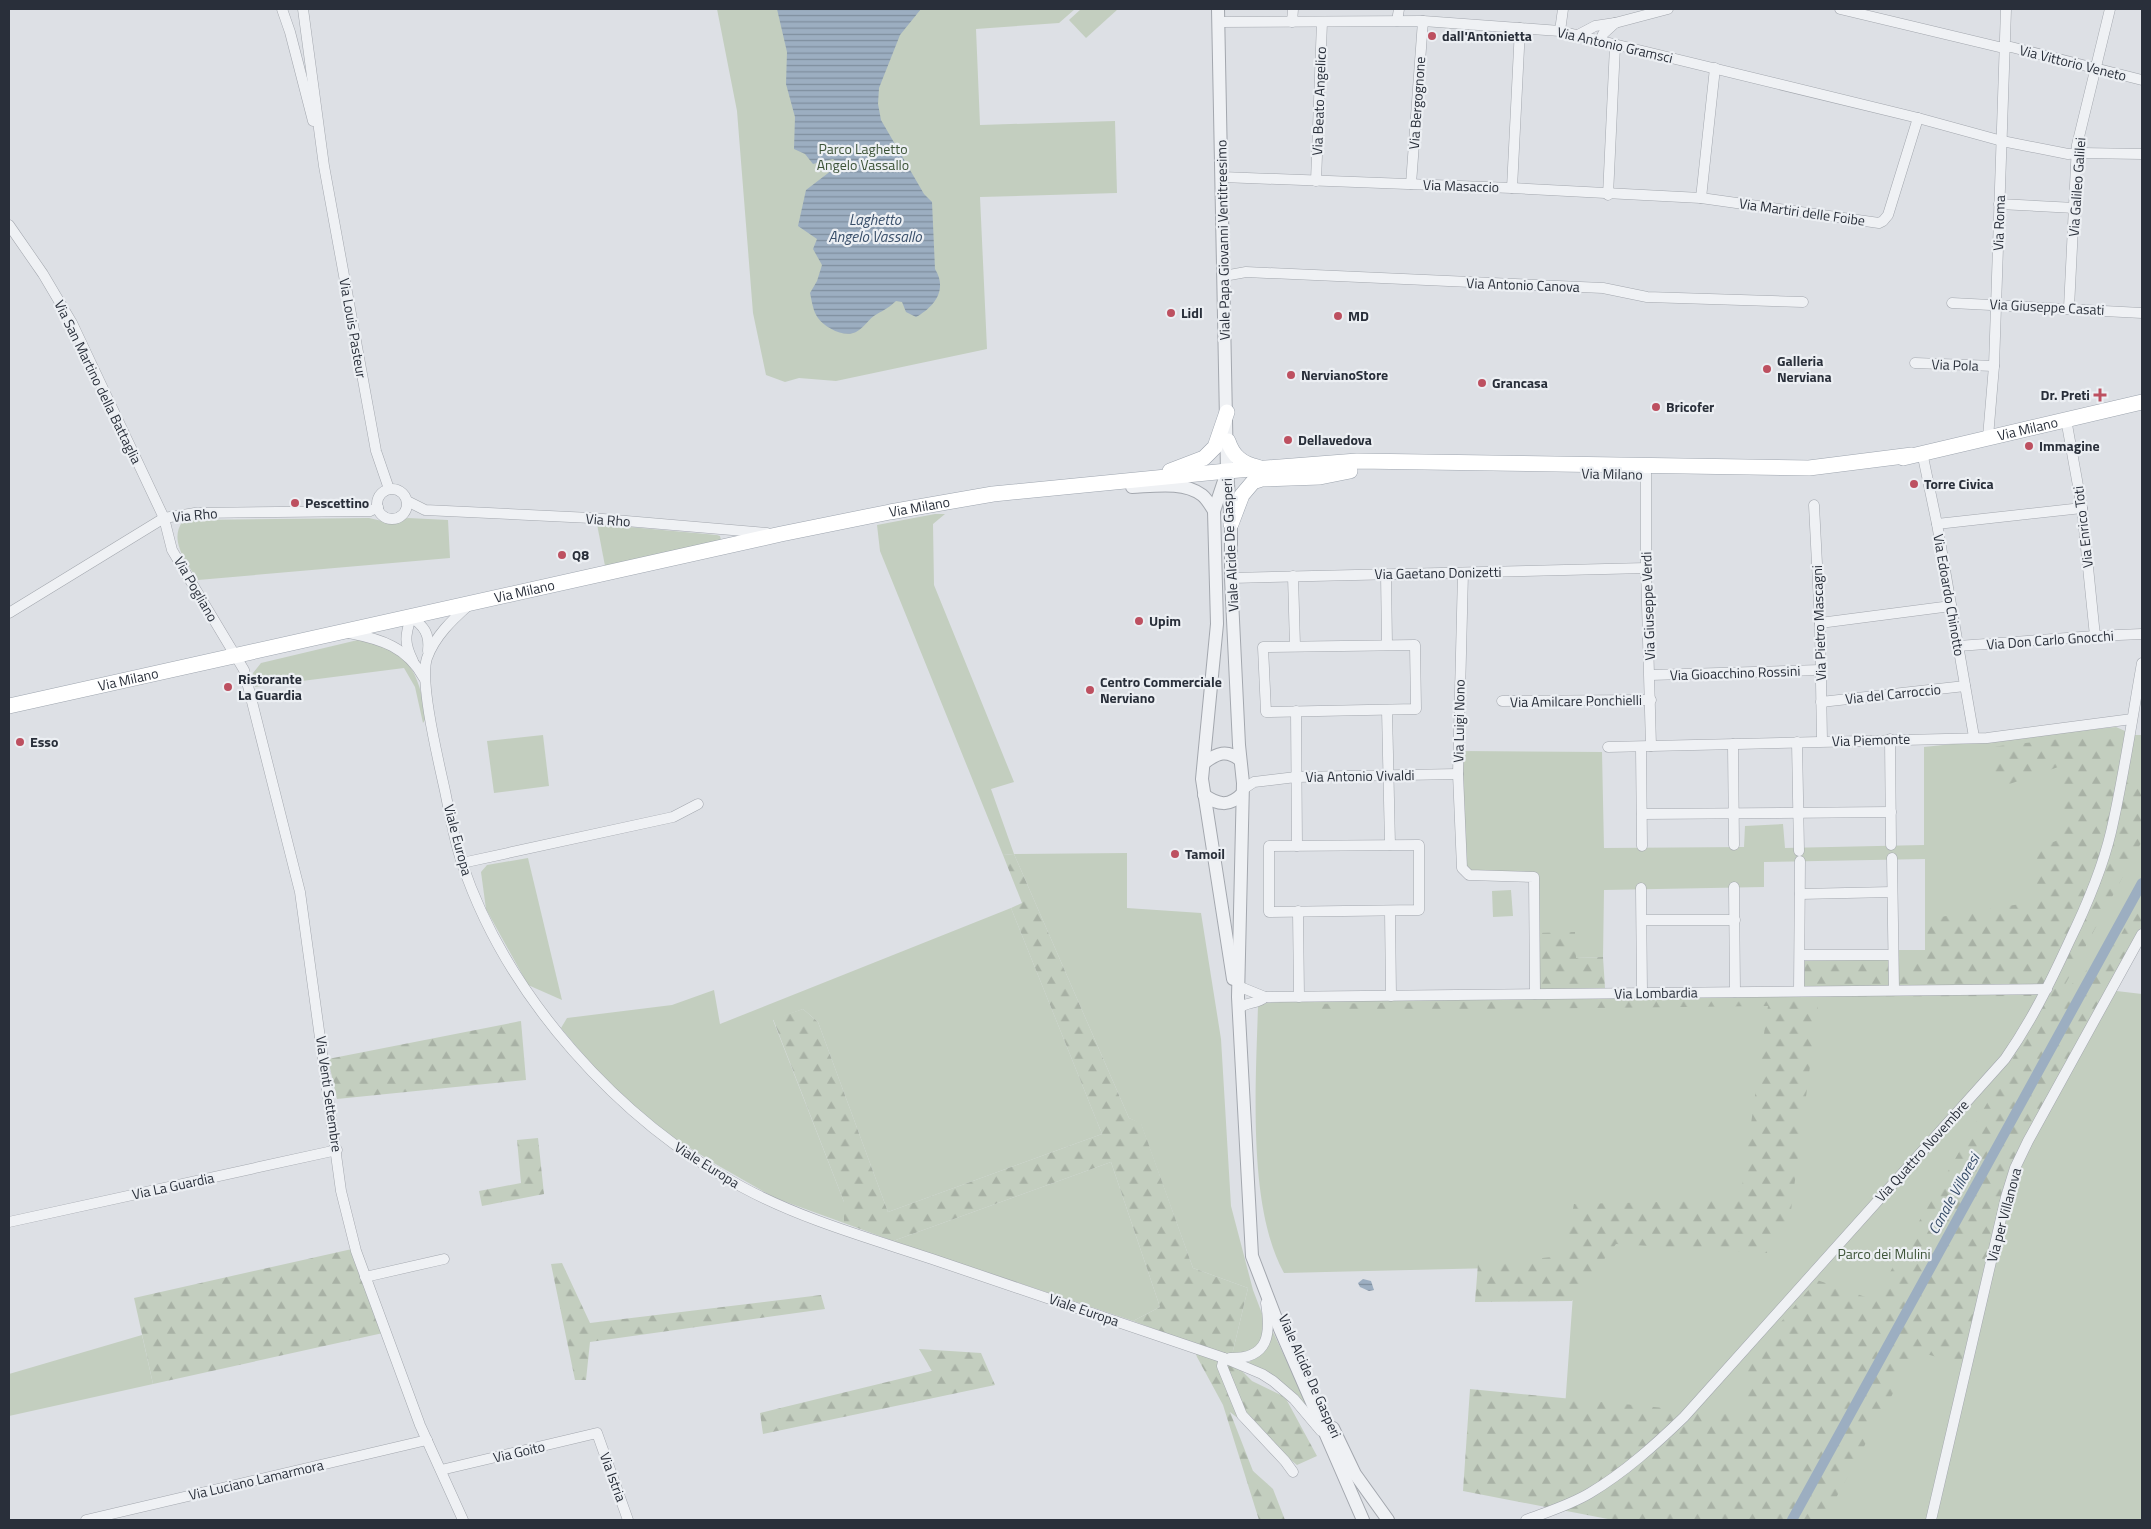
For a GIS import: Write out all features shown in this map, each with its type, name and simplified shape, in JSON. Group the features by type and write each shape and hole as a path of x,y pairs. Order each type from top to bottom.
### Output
{"main road":[{"name":"Via Milano","path":"1309,466 1357,470 1810,468 1917,454 2142,402"},
{"path":"1152,478 1204,458 1215,447 1227,412"},
{"path":"1228,441 1232,452 1240,460 1251,466 1267,469"},
{"name":"Via Milano","path":"9,706 236,657 781,534 993,494 1227,471 1357,462 1646,470"},
{"path":"1231,524 1245,490 1257,480 1320,476 1357,470"}],"street":[{"name":"Via Louis Pasteur","path":"282,9 290,32 324,166"},
{"name":"Via Louis Pasteur","path":"303,9 324,166 376,452 389,489"},
{"name":"Viale Papa Giovanni Ventitreesimo","path":"1218,9 1228,441 1227,471"},
{"path":"1292,22 1293,9"},
{"path":"1397,21 1399,9"},
{"path":"1560,31 1563,9"},
{"path":"1576,36 1595,26 1615,23 1668,9"},
{"name":"Via Vittorio Veneto","path":"1840,9 2004,47 2011,47 2096,70 2142,80"},
{"name":"Via Roma","path":"1988,437 1994,366 2006,9"},
{"name":"Via Galileo Galilei","path":"2069,308 2076,153 2110,9"},
{"name":"Via Antonio Gramsci","path":"1219,22 1423,21 1560,31 1615,46 1715,68 1918,118 2002,141 2068,154 2142,152"},
{"name":"Via Bergognone","path":"1411,184 1423,21"},
{"name":"Via Beato Angelico","path":"1316,181 1322,22"},
{"path":"1600,42 1604,34 1615,23"},
{"path":"1512,188 1520,28"},
{"path":"1608,195 1615,46"},
{"path":"1701,198 1715,68"},
{"name":"Via Martiri delle Foibe","path":"1701,198 1881,222 1888,215 1918,118"},
{"name":"Via Masaccio","path":"1222,177 1512,188 1608,195 1701,198"},
{"path":"1999,204 2075,208"},
{"name":"Via San Martino della Battaglia","path":"9,226 43,274 72,323 164,518"},
{"name":"Via Antonio Canova","path":"1224,271 1603,288 1647,297 1803,302"},
{"name":"Via Giuseppe Casati","path":"1952,303 2142,312"},
{"name":"Via Pola","path":"1915,363 1994,366"},
{"name":"Via Enrico Toti","path":"2066,419 2082,508 2095,636"},
{"name":"Via Edoardo Chinotto","path":"1917,454 1937,524 1974,737"},
{"name":"Via Giuseppe Verdi","path":"1642,846 1642,814 1650,700 1646,568 1646,470"},
{"name":"Viale Alcide De Gasperi","path":"1227,471 1214,511 1217,624 1202,779 1240,1001"},
{"name":"Viale Alcide De Gasperi","path":"1227,471 1231,524 1231,578 1242,792 1240,1001 1252,1256 1280,1329 1363,1520"},
{"name":"Via Milano","path":"1041,488 1183,487 1196,491 1204,497 1214,511"},
{"path":"389,489 382,494 378,507 380,512 388,518 398,518 405,511 407,501"},
{"name":"Via Rho","path":"389,489 398,490 407,501 425,510 591,518 781,534"},
{"name":"Via Pietro Mascagni","path":"1814,504 1820,623 1822,741"},
{"name":"Via Rho","path":"9,614 164,518 194,513 370,511 378,507"},
{"path":"1937,524 2082,508"},
{"name":"Via Pogliano","path":"164,518 172,550 236,657"},
{"name":"Via Gaetano Donizetti","path":"1231,578 1646,568"},
{"name":"Via Luigi Nono","path":"1462,573 1458,774 1462,868 1469,875 1534,876 1536,994"},
{"path":"1386,574 1387,645"},
{"path":"1292,576 1295,646"},
{"name":"Viale Europa","path":"470,604 442,632 427,659 424,678 438,759 462,863 480,908 503,952 555,1030 610,1091 655,1130 695,1160 742,1187 791,1210 1255,1370 1289,1395 1308,1414 1331,1443"},
{"path":"1820,623 1951,606"},
{"path":"412,661 406,648 405,638 411,617 423,625 427,634 429,644 427,659"},
{"name":"Viale Europa","path":"347,632 383,641 401,651 412,661 424,678"},
{"name":"Via Don Carlo Gnocchi","path":"1958,646 2142,634"},
{"path":"1387,645 1415,645 1416,709 1266,712 1263,647 1387,645"},
{"name":"Via Venti Settembre","path":"236,657 244,670 300,892 341,1191 356,1251 427,1440 463,1520"},
{"name":"Via Quattro Novembre","path":"1526,1520 1568,1504 1598,1488 1629,1467 1684,1417 2005,1059 2025,1029 2047,989 2082,914 2111,833 2142,663"},
{"name":"Via Gioacchino Rossini","path":"1650,675 1821,670"},
{"name":"Via del Carroccio","path":"1821,702 1965,686"},
{"name":"Via Amilcare Ponchielli","path":"1502,702 1650,700"},
{"path":"1387,710 1390,845"},
{"path":"1296,712 1295,783 1297,846"},
{"name":"Via Piemonte","path":"1608,748 1974,737 2019,734 2132,719"},
{"path":"1890,739 1891,846"},
{"path":"1797,742 1800,856 1799,991"},
{"path":"1733,744 1734,845"},
{"path":"1204,763 1215,755 1225,752 1234,755 1254,778 1262,780"},
{"name":"Via Antonio Vivaldi","path":"1242,792 1254,782 1296,777 1458,774"},
{"path":"1204,795 1214,802 1225,804 1235,801 1242,792"},
{"path":"462,863 673,817 698,804"},
{"path":"1642,814 1891,812"},
{"path":"1390,845 1419,845 1419,910 1269,912 1268,846 1390,845"},
{"path":"1892,858 1894,990"},
{"path":"1734,887 1735,992"},
{"path":"1642,888 1642,993"},
{"path":"1800,894 1892,892"},
{"path":"1390,910 1391,996"},
{"path":"1298,911 1299,997"},
{"path":"1642,920 1735,920"},
{"name":"Via per Villanova","path":"1931,1520 2006,1196 2015,1168 2142,934"},
{"path":"1800,955 1893,955"},
{"name":"Via Lombardia","path":"1240,1001 1265,997 2047,989"},
{"name":"Via Lombardia","path":"1240,1001 1256,1003 1265,997"},
{"name":"Via La Guardia","path":"9,1222 336,1150"},
{"name":"Viale Alcide De Gasperi","path":"1250,1223 1268,1281 1310,1380 1355,1474 1388,1520"},
{"path":"365,1277 444,1259"},
{"path":"1263,1288 1269,1324 1267,1339 1251,1355 1244,1358 1224,1358 1222,1366 1242,1415 1285,1461 1292,1472"},
{"name":"Via Goito","path":"441,1470 597,1433"},
{"name":"Via Istria","path":"597,1433 628,1520"},
{"name":"Via Luciano Lamarmora","path":"86,1520 427,1440"}],"green space":[{"name":"Parco Laghetto Angelo Vassallo","path":"717,9 1075,9 1059,23 976,29 980,125 1115,121 1117,193 980,197 987,349 836,381 799,378 785,382 766,375 753,313 737,111"},
{"path":"1081,9 1118,9 1086,38 1069,20"},
{"path":"935,514 945,514 933,524 934,585 1014,782 991,789 1014,854 1003,855 880,551 877,525"},
{"path":"369,518 391,523 408,518 448,520 450,558 198,580 184,559 177,536 183,521 191,520"},
{"path":"597,524 717,535 720,536 721,540 605,566"},
{"path":"362,639 396,654 410,667 423,701 425,716 423,723 415,687 404,668 255,687 253,673 261,663"},
{"name":"Parco dei Mulini","path":"2116,727 2134,735 2142,735 2142,926 2108,990 2142,994 2142,1520 1664,1520 1565,1408 1575,1266 1284,1273 1272,1245 1264,1214 1259,1179 1256,1143 1258,1005 1307,1000 1898,995 1898,950 1925,950 1925,859 1764,862 1764,887 1604,890 1603,957 1576,958 1536,933 1535,873 1472,871 1466,867 1461,751 1602,752 1604,848 1744,847 1745,826 1783,824 1785,848 1924,845 1924,747"},
{"path":"2118,732 2113,767 2142,777 2142,841 2059,996 2117,942 2142,896 2142,926 2081,1036 2001,1203 1961,1364 1916,1351 1824,1520 1613,1520 1463,1491 1470,1389 1746,1416 1746,1363 1817,1280 1874,1300 2047,999 2037,1000 2033,996 1819,998 1790,1218 1767,1253 1616,1244 1572,1301 1475,1302 1478,1264 1563,1256 1574,1204 1740,1200 1768,1006 1304,1011 1304,1004 1803,998 1804,961 1926,959 1928,919 2038,901 2034,849 2064,838 2061,766 1998,788 1991,747"},
{"path":"543,735 549,786 494,793 487,741"},
{"path":"1127,853 1127,908 1201,913 1221,1039 1231,1206 1253,1290 1266,1324 1261,1342 1250,1351 1232,1355 1248,1288 1193,1268 1141,1124 1129,1118 1014,854"},
{"path":"1014,854 1129,1118 1141,1123 1193,1268 1248,1288 1232,1355 1224,1353 1252,1381 1285,1397 1317,1456 1297,1465 1230,1412 1253,1471 1273,1489 1285,1520 1259,1520 1223,1405 1197,1357 1192,1343 1133,1321 1160,1307 1111,1162 893,1241 844,1223 844,1202 773,1019 803,1009 818,1022 888,1212 1102,1134 1011,908 1022,903 1003,855"},
{"path":"528,858 562,1000 528,985 486,909 481,872 487,865"},
{"path":"1511,890 1513,916 1493,917 1492,891"},
{"path":"1011,908 1102,1134 888,1212 818,1022 803,1009 773,1020 844,1202 844,1223 775,1198 712,1162 665,1132 605,1081 561,1028 567,1018 672,1005 714,990 720,1024"},
{"path":"1575,932 1576,958 1603,957 1605,988 1537,991 1536,933"},
{"path":"521,1021 526,1080 337,1099 328,1059"},
{"path":"538,1138 544,1194 482,1206 479,1191 521,1183 517,1140"},
{"path":"1111,1162 1160,1307 1133,1321 893,1241"},
{"path":"352,1249 383,1333 153,1384 134,1298"},
{"path":"562,1263 590,1323 821,1295 825,1309 590,1342 586,1380 575,1380 551,1264"},
{"path":"1272,1330 1310,1410 1246,1364 1265,1351 1270,1342"},
{"path":"142,1335 153,1384 9,1416 9,1374"},
{"path":"919,1349 981,1353 995,1385 763,1434 760,1413 932,1371"}],"water":[{"name":"Laghetto Angelo Vassallo","path":"777,9 921,9 900,35 879,88 878,104 881,120 924,194 932,202 935,269 940,284 937,297 933,303 916,317 906,312 902,302 896,301 874,316 856,332 846,334 825,325 815,312 810,293 817,281 822,265 813,249 817,239 798,226 806,190 836,167 837,162 833,159 813,164 805,154 794,149 795,117 786,84 787,52"},
{"path":"1363,1279 1371,1281 1374,1290 1369,1291 1360,1287 1358,1283"}],"waterway":[{"name":"Canale Villoresi","path":"1792,1520 2142,883"}],"place":[{"name":"dall'Antonietta","path":"1432,36"},
{"name":"Lidl","path":"1171,313"},
{"name":"MD","path":"1338,316"},
{"name":"Galleria Nerviana","path":"1767,369"},
{"name":"NervianoStore","path":"1291,375"},
{"name":"Grancasa","path":"1482,383"},
{"name":"Dr. Preti","path":"2100,395"},
{"name":"Bricofer","path":"1656,407"},
{"name":"Dellavedova","path":"1288,440"},
{"name":"Immagine","path":"2029,446"},
{"name":"Torre Civica","path":"1914,484"},
{"name":"Pescettino","path":"295,503"},
{"name":"Q8","path":"562,555"},
{"name":"Upim","path":"1139,621"},
{"name":"Ristorante La Guardia","path":"228,687"},
{"name":"Centro Commerciale Nerviano","path":"1090,690"},
{"name":"Esso","path":"20,742"},
{"name":"Tamoil","path":"1175,854"}]}
